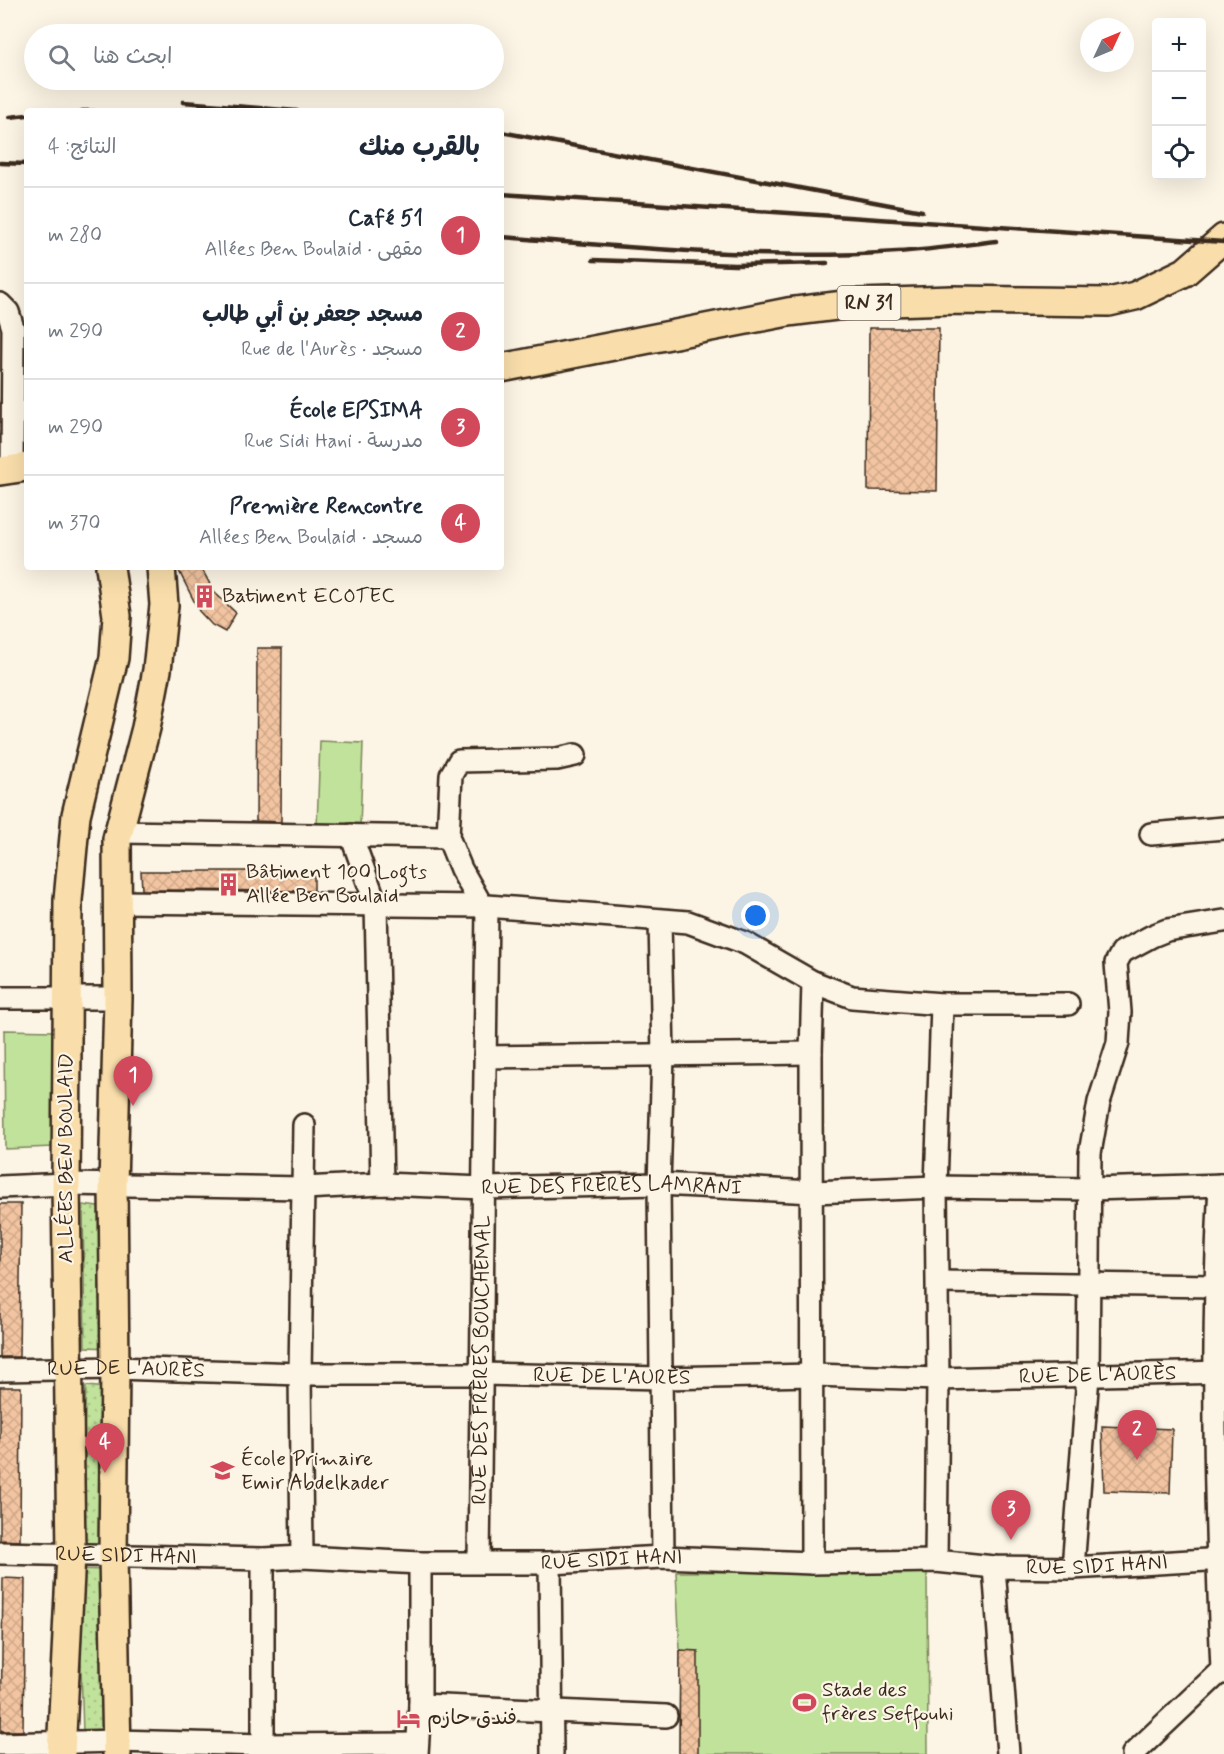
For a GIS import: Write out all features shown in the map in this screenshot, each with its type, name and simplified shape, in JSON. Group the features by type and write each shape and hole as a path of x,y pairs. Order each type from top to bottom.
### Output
{"main road":[{"name":"RN 31","path":"504,367 788,312 860,303 952,300 1109,302 1135,296 1185,272 1224,238"},
{"name":"ALLÉES BEN BOULAID","path":"61,1748 70,1554 66,997 71,857 76,814 114,658 117,616 110,570"},
{"path":"117,1747 113,1555 115,1368 113,1185 118,998 116,902 119,832 146,728 157,670 164,605 161,570"}],"street":[{"path":"0,304 8,312 13,328 13,469"},
{"path":"482,903 461,869 448,837 451,776 459,761 557,759 575,754"},
{"path":"1151,834 1224,828"},
{"path":"119,832 448,837"},
{"path":"351,835 376,904 382,1184"},
{"path":"116,902 482,903 688,922 745,944 813,982 852,998 942,1004 1068,1005"},
{"name":"RUE DES FRÈRES BOUCHEMAL","path":"479,1561 485,1058 482,903"},
{"path":"660,921 663,1056 659,1184 663,1557"},
{"path":"1072,1568 1088,1376 1087,1285 1090,1153 1097,1112 1118,1043 1120,1012 1116,963 1118,957 1130,947 1167,930 1224,921"},
{"path":"812,1563 811,1053 813,982"},
{"path":"0,998 118,998"},
{"path":"936,1561 938,1282 936,1187 942,1004"},
{"path":"485,1058 811,1053"},
{"path":"302,1557 300,1374 304,1125"},
{"name":"RUE DES FRÈRES LAMRANI","path":"0,1187 66,1184 304,1188 382,1184 484,1188 659,1184 813,1192 936,1187 1090,1189 1222,1185"},
{"path":"1133,1754 1223,1670 1219,1372 1214,1286 1222,1185"},
{"path":"938,1282 1214,1286"},
{"name":"RUE DE L'AURÈS","path":"0,1370 115,1368 300,1374 480,1374 662,1378 813,1375 938,1379 1219,1372"},
{"name":"RUE SIDI HANI","path":"0,1553 263,1559 302,1557 420,1563 479,1561 550,1563 663,1557 812,1563 936,1561 993,1567 1072,1568 1221,1559"},
{"path":"263,1559 263,1750"},
{"path":"0,1744 61,1748 416,1749 420,1705 420,1563"},
{"path":"550,1563 552,1754"},
{"path":"993,1567 1008,1754"},
{"path":"420,1705 666,1716"}],"green space":[{"path":"320,741 363,743 360,828 317,827"},
{"path":"4,1030 55,1031 53,1147 5,1149"},
{"path":"83,1205 105,1208 110,1348 85,1347"},
{"path":"86,1386 108,1388 104,1548 79,1546"},
{"path":"78,1569 107,1570 104,1736 83,1734"},
{"name":"Stade des frères Seffouhi","path":"927,1571 928,1754 679,1754 680,1650 676,1572"}],"building":[{"path":"869,328 939,328 937,491 868,490"},
{"name":"Batiment ECOTEC","path":"178,570 203,570 214,592 236,613 225,632 212,625 199,611"},
{"name":"Bâtiment 100 Logts Allée Ben Boulaid","path":"257,648 282,648 281,822 256,821"},
{"name":"Bâtiment 100 Logts Allée Ben Boulaid","path":"141,871 314,871 314,891 142,890"},
{"path":"0,1204 21,1204 19,1357 0,1357"},
{"path":"0,1387 21,1387 20,1541 0,1540"},
{"path":"1102,1426 1172,1429 1170,1493 1104,1491"},
{"path":"3,1578 25,1579 23,1731 1,1731"},
{"path":"680,1650 698,1651 698,1754 679,1754"}],"railway":[{"path":"183,102 259,108"},
{"path":"10,117 24,115"},
{"path":"504,133 922,211"},
{"path":"0,163 24,164"},
{"path":"504,194 1224,242"},
{"path":"504,237 649,249 798,255 897,252 996,241"},
{"path":"593,260 735,265 827,263"}],"place":[{"name":"Batiment ECOTEC","path":"204,596"},
{"name":"Bâtiment 100 Logts Allée Ben Boulaid","path":"228,884"},
{"name":"Café 51","path":"133,1106"},
{"name":"مسجد جعفر بن أبي طالب","path":"1137,1460"},
{"name":"École Primaire Emir Abdelkader","path":"223,1471"},
{"name":"Première Rencontre","path":"105,1473"},
{"name":"École EPSIMA","path":"1011,1540"},
{"name":"Stade des frères Seffouhi","path":"804,1702"},
{"name":"فندق حازم","path":"409,1718"}]}
